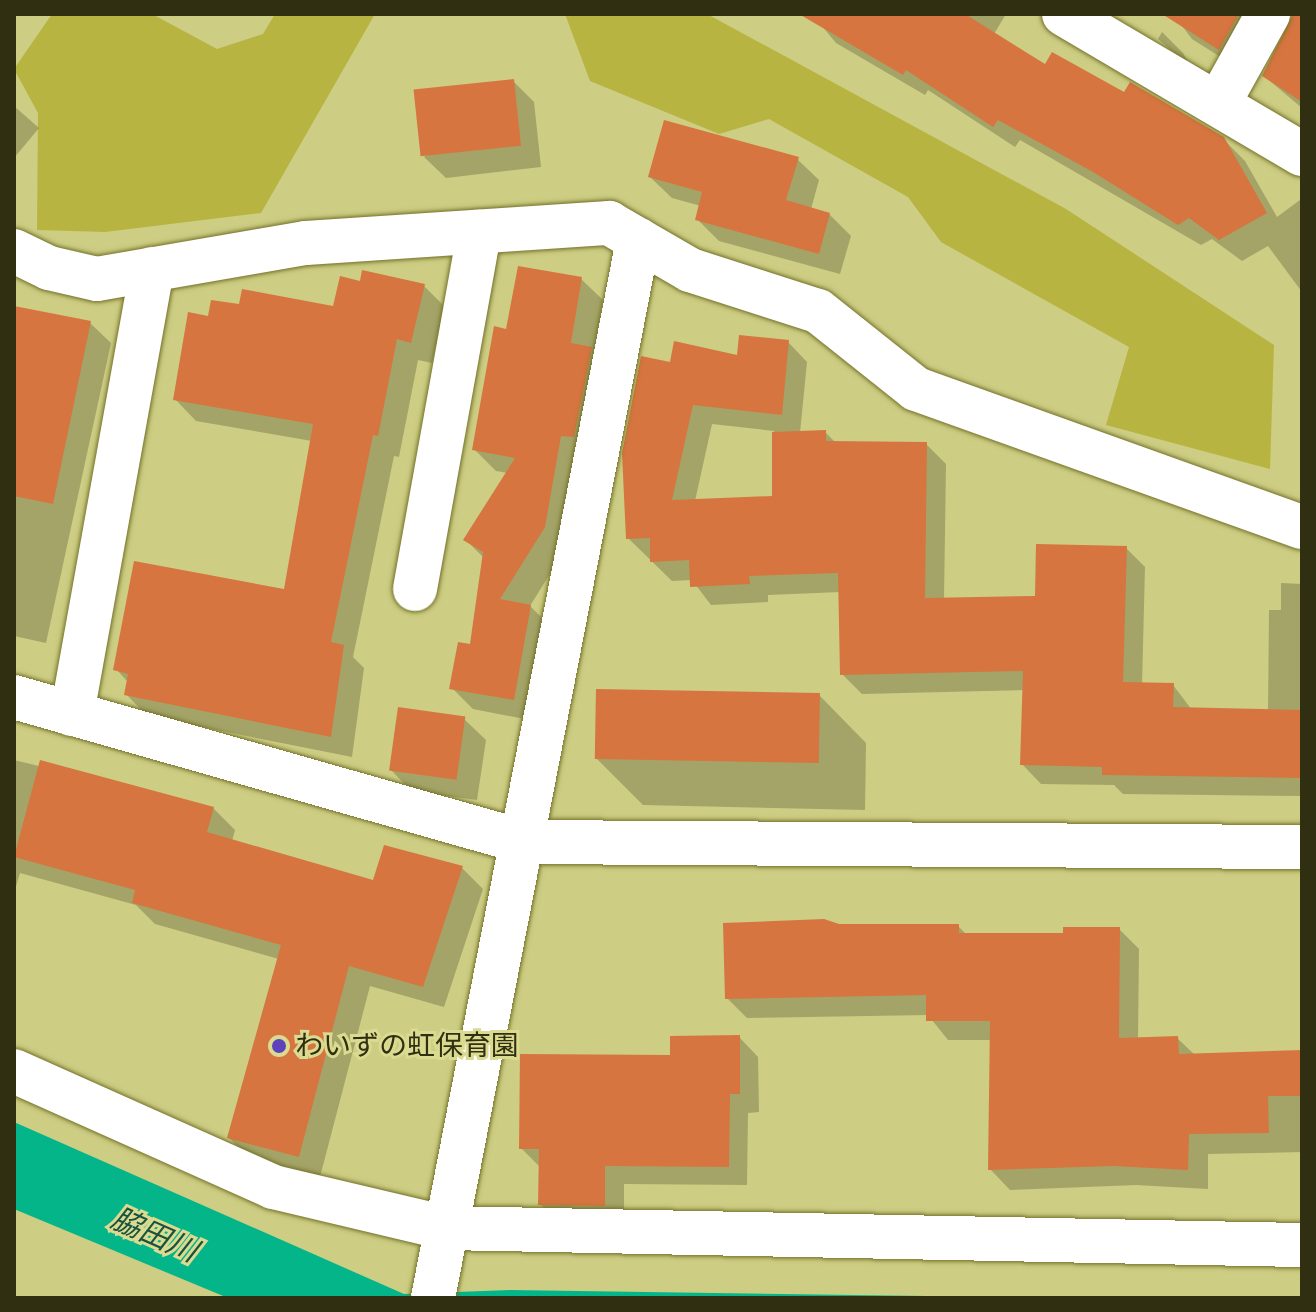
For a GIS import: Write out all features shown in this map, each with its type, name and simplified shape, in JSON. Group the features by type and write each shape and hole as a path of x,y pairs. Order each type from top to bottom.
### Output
{"street":[{"path":"1064,14 1302,154"},
{"path":"1218,104 1268,14"},
{"path":"14,251 49,268 97,279 306,243 609,223 690,270 818,311 916,389 1302,527"},
{"path":"415,589 479,232"},
{"path":"433,1298 524,842 638,240"},
{"path":"72,714 152,269"},
{"path":"14,697 524,842 1302,847"},
{"path":"14,1071 273,1187 443,1241 1302,1245"}],"shaded area":[{"path":"52,14 152,14 217,49 263,34 275,14 375,14 261,213 105,232 37,230 38,113 14,69"},
{"path":"565,14 707,14 1066,209 1274,345 1270,469 1106,425 1129,347 941,242 908,197 769,119 719,134 590,81"}],"water":[{"name":"脇田川","path":"14,1122 404,1294 510,1290 1064,1298 228,1298 14,1209"}],"building":[{"path":"799,14 965,14 1045,64 1052,52 1124,92 1130,82 1224,137 1267,213 1219,240 1189,218 1178,225 1093,172 998,120 993,127 906,70 903,75"},
{"path":"1162,14 1239,14 1219,50"},
{"path":"1293,14 1302,14 1302,102 1262,76"},
{"path":"514,79 521,146 421,156 414,90"},
{"path":"664,120 799,157 786,200 830,213 819,254 695,220 702,192 648,177"},
{"path":"518,266 582,277 571,343 592,347 574,437 561,436 545,527 500,599 531,605 514,700 449,689 458,642 470,644 483,552 463,540 515,458 472,450 494,326 506,329"},
{"path":"362,270 425,284 411,343 397,339 378,436 373,435 331,642 344,645 331,737 124,695 128,674 113,670 134,561 284,589 313,424 173,400 188,312 208,316 211,300 239,304 242,289 333,306 340,276 360,281"},
{"path":"14,306 91,321 53,504 14,496"},
{"path":"739,335 789,340 782,415 693,405 672,500 772,496 772,432 826,430 826,441 927,442 925,598 1035,596 1036,544 1127,546 1123,682 1174,683 1173,707 1302,710 1302,778 1102,775 1102,767 1020,765 1023,671 840,675 838,573 749,576 750,584 690,587 689,560 650,562 650,538 626,539 622,453 641,356 670,362 674,341 737,355"},
{"path":"596,689 820,693 819,763 595,759"},
{"path":"398,707 465,716 456,780 389,770"},
{"path":"40,760 214,807 207,832 373,880 384,845 463,866 423,987 349,966 299,1157 227,1138 281,945 132,903 135,890 14,857"},
{"path":"824,919 839,924 959,924 959,933 1063,933 1063,927 1120,927 1119,1038 1178,1036 1179,1054 1302,1050 1302,1096 1268,1096 1269,1133 1189,1134 1188,1170 1114,1166 988,1170 990,1021 926,1021 926,995 725,999 723,923"},
{"path":"740,1035 740,1094 730,1094 729,1167 605,1166 605,1206 538,1205 539,1149 519,1149 520,1054 670,1055 670,1036"}],"place":[{"name":"わいずの虹保育園","path":"279,1046"}]}
